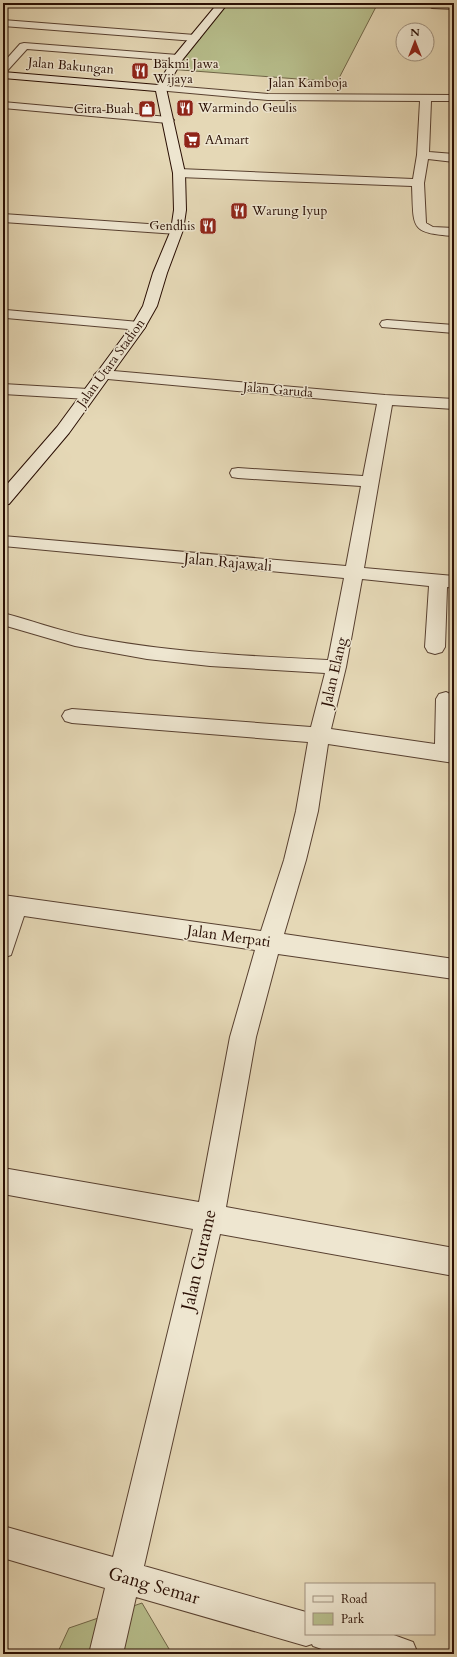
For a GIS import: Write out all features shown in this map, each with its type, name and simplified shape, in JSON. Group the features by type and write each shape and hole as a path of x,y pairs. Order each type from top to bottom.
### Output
{"street":[{"path":"161,88 178,58 223,3"},
{"path":"432,5 454,6"},
{"path":"3,23 195,38"},
{"path":"3,69 24,46 178,58"},
{"name":"Jalan Bakungan","path":"3,75 161,88"},
{"name":"Jalan Kamboja","path":"161,88 283,97 454,98"},
{"name":"Jalan Utara Stadion","path":"3,500 62,430 139,326 150,306 160,273 177,230 180,210 179,173 175,160 161,88"},
{"path":"426,97 423,155 418,183 421,224 432,230 454,232"},
{"path":"3,105 168,120"},
{"path":"423,155 454,158"},
{"path":"179,173 418,183"},
{"path":"3,218 177,230"},
{"path":"6,314 139,326"},
{"path":"387,324 454,329"},
{"name":"Jalan Garuda","path":"102,375 385,400 454,404"},
{"path":"3,389 88,394"},
{"name":"Jalan Elang","path":"270,942 297,853 307,811 319,736 336,667 385,400"},
{"path":"238,472 371,482"},
{"name":"Jalan Rajawali","path":"3,541 446,581"},
{"path":"435,647 446,581"},
{"path":"3,619 85,642 132,650 213,661 336,667"},
{"path":"72,716 319,736 450,754 446,699"},
{"path":"3,948 9,905"},
{"name":"Jalan Merpati","path":"9,905 454,969"},
{"name":"Jalan Gurame","path":"106,1654 210,1218 243,1037 252,1000 270,942"},
{"path":"3,1181 454,1262"},
{"name":"Gang Semar","path":"3,1542 124,1578 305,1629"},
{"path":"329,1635 401,1654"}],"green space":[{"path":"219,3 378,3 337,82 168,69"},
{"path":"142,1603 172,1654 57,1654 69,1628"}],"place":[{"name":"Bakmi Jawa Wijaya","path":"140,71"},
{"name":"Warmindo Geulis","path":"185,108"},
{"name":"Citra Buah","path":"147,109"},
{"name":"AAmart","path":"192,140"},
{"name":"Warung Iyup","path":"239,211"},
{"name":"Gendhis","path":"208,226"}]}
